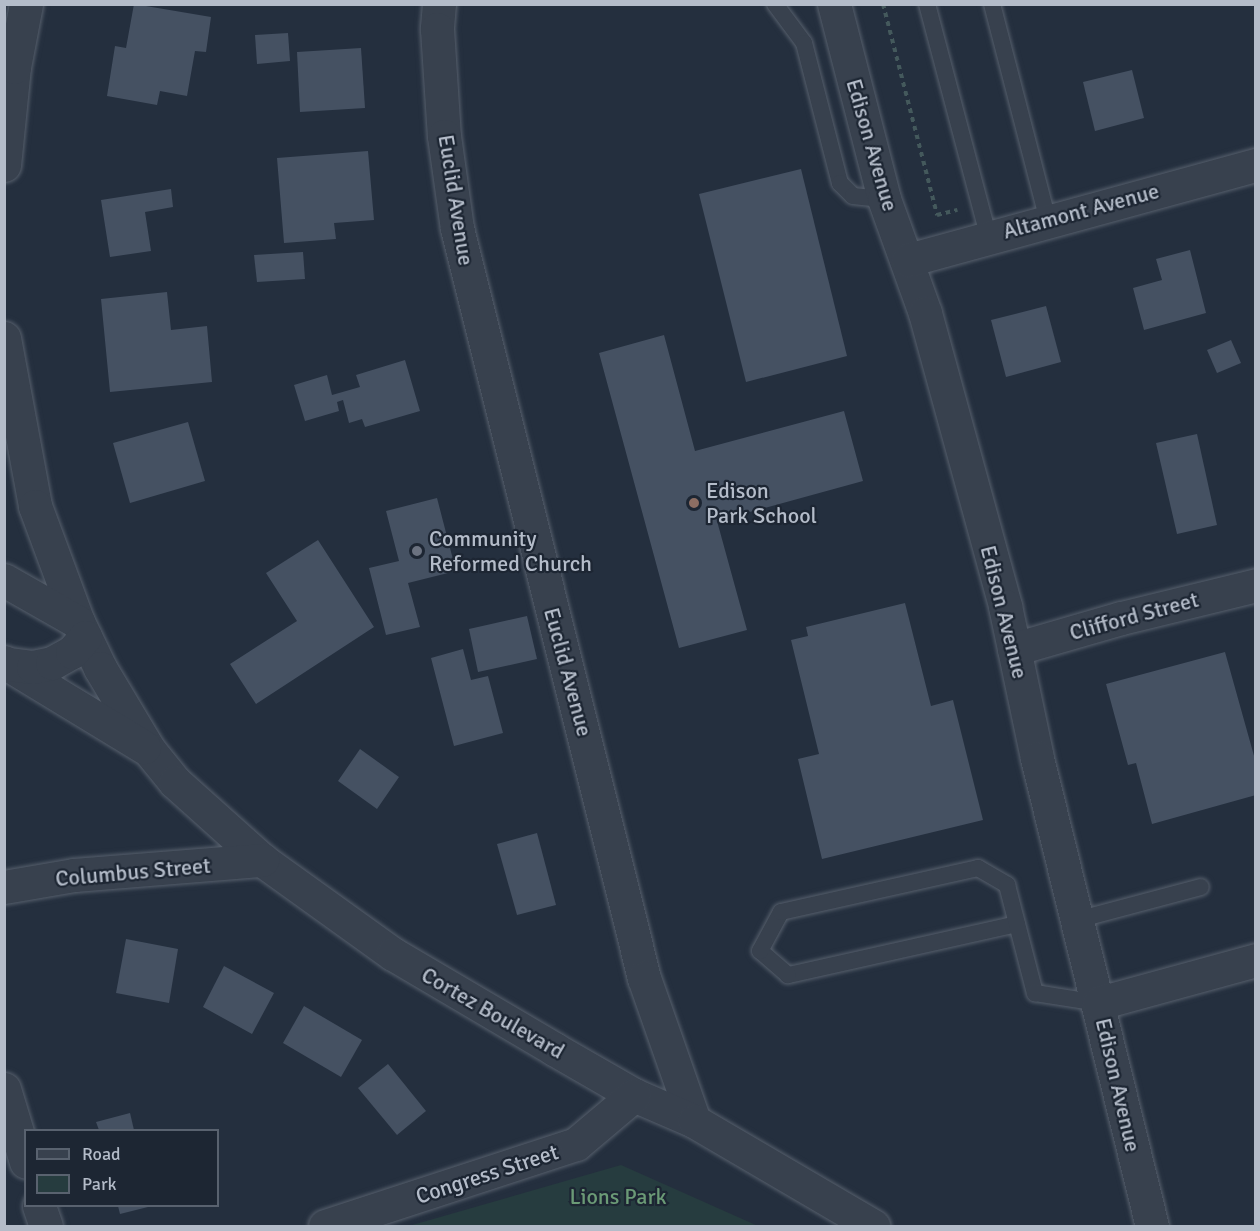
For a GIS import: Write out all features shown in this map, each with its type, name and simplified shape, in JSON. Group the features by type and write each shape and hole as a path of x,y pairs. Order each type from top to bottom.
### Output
{"street":[{"path":"4,165 14,67 26,4"},
{"name":"Euclid Avenue","path":"439,4 437,29 444,136 457,228 644,978 694,1121"},
{"name":"Edison Avenue","path":"834,4 884,200 908,260 928,324 1014,649 1152,1227"},
{"name":"Altamont Avenue","path":"908,260 988,236 1256,165"},
{"path":"4,338 14,405 35,506 82,630"},
{"path":"4,580 82,630"},
{"name":"Clifford Street","path":"1014,649 1120,618 1256,585"},
{"name":"Cortez Boulevard","path":"82,630 149,750 190,796 262,860 393,954 634,1095 694,1121 871,1226"},
{"name":"Cortez Boulevard","path":"5,663 33,667 52,663 72,652 82,630"},
{"name":"Cortez Boulevard","path":"5,663 149,750"},
{"name":"Columbus Street","path":"4,887 74,875 262,860"},
{"path":"1099,1003 1256,960"},
{"path":"4,1089 24,1155"},
{"name":"Congress Street","path":"325,1227 576,1144 634,1095"},
{"path":"39,1207 46,1227"}],"lane":[{"path":"775,4 804,43 840,183 853,196 884,200"},
{"path":"927,4 988,236"},
{"path":"992,4 1048,220"},
{"path":"1017,924 788,975 760,951 781,912 978,868 1007,885 1035,993 1099,1003"},
{"path":"1077,920 1201,887"}],"green space":[{"name":"Lions Park","path":"621,1165 758,1226 409,1226"}],"building":[{"path":"134,4 211,17 206,52 195,51 187,96 160,91 157,105 107,96 115,46 126,48"},
{"path":"288,33 290,61 257,64 255,35"},
{"path":"361,48 365,108 300,112 297,52"},
{"path":"1132,70 1144,118 1095,131 1083,82"},
{"path":"368,151 374,220 334,223 336,239 284,243 277,158"},
{"path":"801,169 847,356 746,382 699,194"},
{"path":"171,189 173,207 145,212 151,251 110,257 101,200"},
{"path":"1190,250 1206,313 1144,330 1133,288 1162,280 1156,259"},
{"path":"303,252 305,279 257,282 254,255"},
{"path":"167,292 171,330 207,326 212,382 110,392 101,299"},
{"path":"1046,306 1061,362 1006,377 991,320"},
{"path":"664,335 695,451 844,411 863,481 717,521 747,630 679,648 599,353"},
{"path":"1231,340 1241,363 1217,373 1207,350"},
{"path":"405,360 420,411 365,427 362,419 349,423 343,400 337,402 339,411 305,421 294,385 327,375 332,395 360,387 356,375"},
{"path":"188,422 205,481 130,503 113,443"},
{"path":"1197,434 1217,525 1177,534 1156,443"},
{"path":"437,498 456,571 408,583 420,627 386,635 369,568 399,561 386,511"},
{"path":"318,540 374,627 256,704 230,664 297,621 266,573"},
{"path":"905,603 931,706 953,700 983,820 822,859 798,759 819,754 791,640 808,636 806,627"},
{"path":"527,616 537,659 478,672 469,629"},
{"path":"463,649 471,680 488,676 503,733 454,746 431,658"},
{"path":"1225,652 1256,763 1256,795 1152,824 1136,763 1128,765 1106,684"},
{"path":"360,749 399,777 377,809 338,781"},
{"path":"537,833 556,905 517,915 497,844"},
{"path":"126,939 178,949 169,1003 116,993"},
{"path":"224,966 274,993 252,1034 203,1007"},
{"path":"304,1006 362,1040 341,1077 283,1043"},
{"path":"388,1064 426,1111 397,1135 358,1088"},
{"path":"130,1113 134,1129 99,1129 96,1122"},
{"path":"118,1207 148,1207 120,1214"}],"place":[{"name":"Edison Park School","path":"694,503"},
{"name":"Community Reformed Church","path":"417,551"}]}
